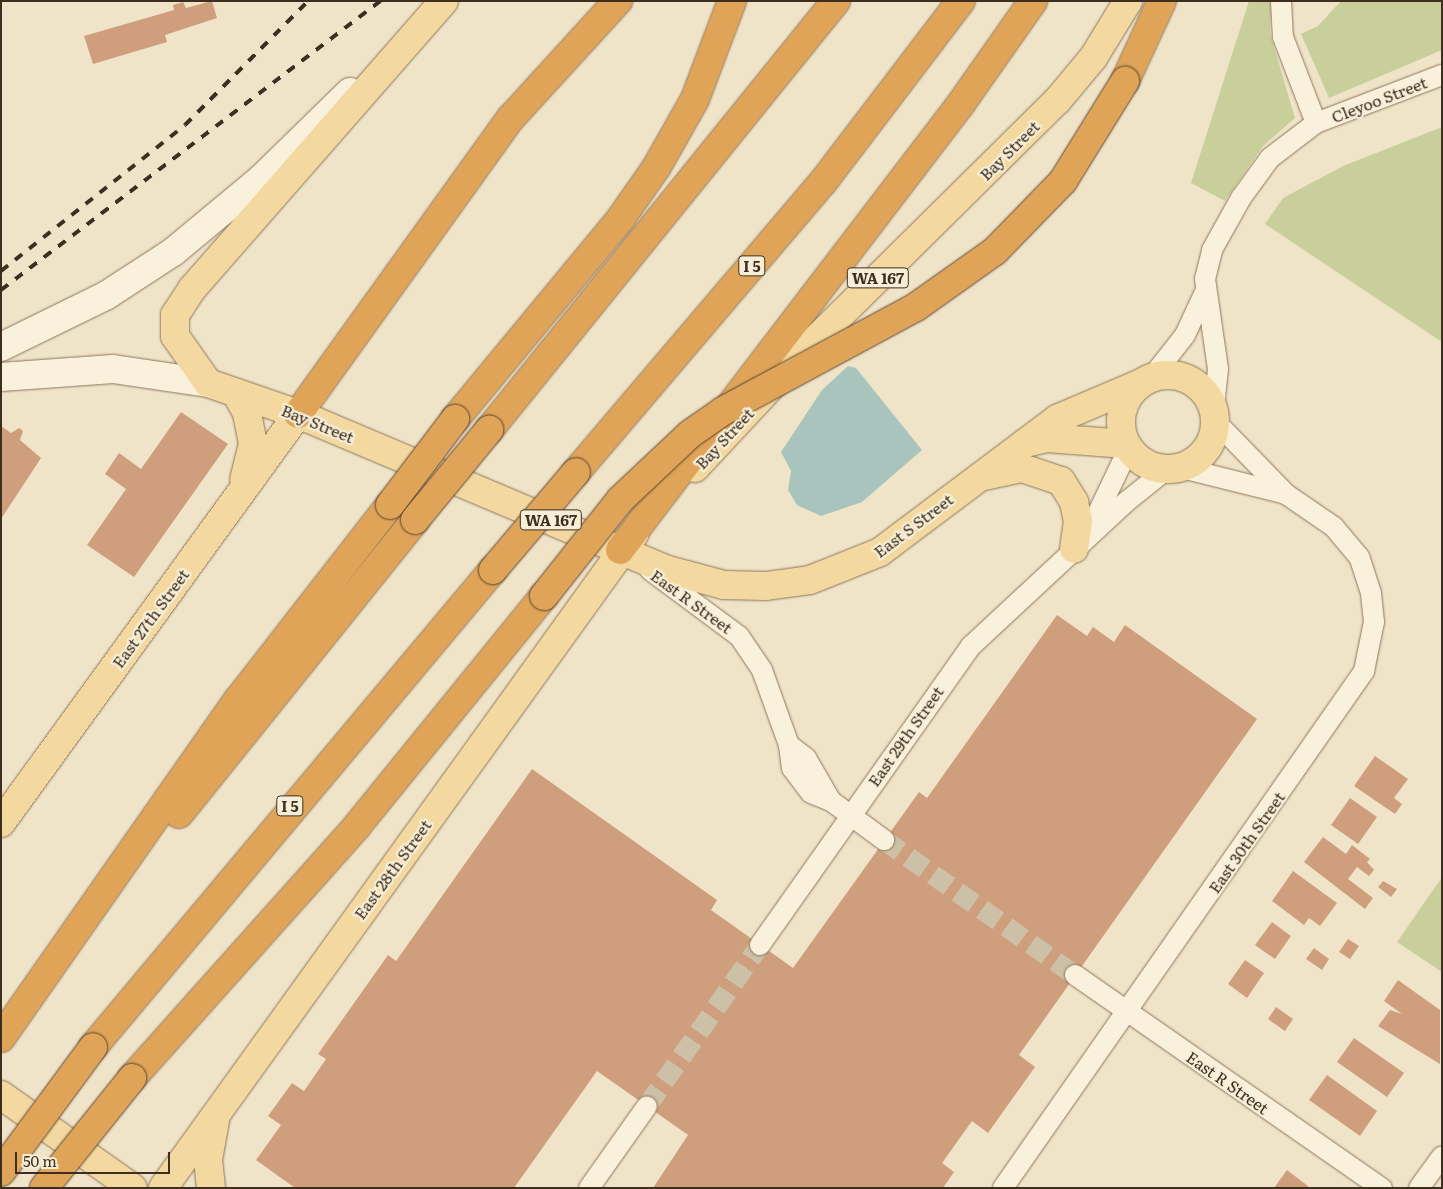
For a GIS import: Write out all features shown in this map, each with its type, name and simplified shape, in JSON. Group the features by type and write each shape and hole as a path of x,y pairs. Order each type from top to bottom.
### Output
{"highway":[{"path":"298,414 511,118 618,1"},
{"path":"1,1038 238,700 455,419 621,218 656,168 695,99 732,1"},
{"name":"I 5","path":"1,1172 93,1047 493,570 823,182 961,1"},
{"path":"620,550 960,105 1033,1"},
{"path":"44,1188 132,1078 357,826 620,500 690,434 723,411 916,307 995,251 1063,181 1126,81 1162,1"},
{"path":"26,1004 415,520 490,430 829,10"}],"main road":[{"name":"Bay Street","path":"208,383 298,414 620,550 806,349 1057,101 1093,58 1128,1"},
{"path":"208,383 178,346 175,315 198,281 436,9"},
{"path":"1167,374 1196,383 1215,414 1206,450 1174,468 1138,459 1127,446 1121,421 1123,407 1145,381 1167,374"},
{"name":"East S Street","path":"620,550 724,585 766,586 810,580 880,552 969,482 1057,419 1145,381"},
{"path":"236,393 247,413 253,444 237,498"},
{"name":"East 27th Street","path":"1,823 298,414"},
{"name":"East S Street","path":"1022,444 1047,438 1127,446"},
{"path":"969,482 998,471 1022,468 1052,476 1074,502 1078,521 1074,549"},
{"name":"East 28th Street","path":"163,1188 620,550"},
{"path":"1,1095 133,1188"},
{"path":"211,1188 208,1160 216,1114"}],"street":[{"path":"1145,381 1185,335 1204,294 1212,250 1241,198 1270,158 1316,123 1283,37 1281,1"},
{"path":"1,348 107,295 173,252 262,178 436,9"},
{"name":"Cleyoo Street","path":"1316,123 1442,75"},
{"path":"1204,294 1218,369 1215,414"},
{"name":"Bay Street","path":"1,377 113,369 208,383"},
{"name":"East 30th Street","path":"1003,1188 1364,671 1374,622 1371,593 1359,557 1334,527 1286,494 1215,414"},
{"name":"East 29th Street","path":"1074,549 1112,491 1127,446"},
{"name":"East 30th Street","path":"1174,468 1286,494"},
{"name":"East 29th Street","path":"760,945 971,646 1074,549 1174,468"},
{"name":"East R Street","path":"620,550 708,609 739,636 762,670 788,745 806,758 830,801 884,840"},
{"name":"East R Street","path":"1075,975 1382,1188"},
{"path":"589,1188 647,1106"},
{"path":"1419,1188 1442,1156"}],"green space":[{"path":"1249,1 1271,1 1270,33 1295,118 1263,146 1225,201 1191,183"},
{"path":"1341,1 1442,1 1442,50 1329,98 1301,34 1318,26"},
{"path":"1442,127 1442,342 1265,224 1283,198 1343,166"},
{"path":"1442,877 1442,972 1397,942"}],"water":[{"path":"848,366 856,368 922,450 862,502 821,516 797,505 788,490 791,471 781,452 822,390"}],"building":[{"path":"212,1 217,18 165,35 167,42 93,64 84,36 174,10 173,5 183,2 186,8"},
{"path":"181,412 228,444 134,577 87,545 126,489 105,474 119,453 141,469"},
{"path":"1,426 11,433 19,428 23,431 20,440 41,458 1,519"},
{"path":"1057,615 1087,636 1093,627 1114,642 1125,625 1257,719 1019,1055 1035,1067 988,1133 972,1121 942,1163 954,1172 943,1188 653,1188 688,1135 597,1071 514,1188 295,1188 256,1160 281,1125 268,1116 292,1083 304,1091 326,1059 318,1054 388,955 396,961 532,769 717,900 711,910 793,968 919,792 927,798"},
{"path":"1375,756 1408,779 1394,798 1402,804 1395,814 1354,786"},
{"path":"1350,798 1377,817 1358,844 1331,825"},
{"path":"1323,837 1346,854 1352,845 1370,859 1367,862 1374,870 1369,876 1357,867 1348,879 1373,898 1365,909 1304,862"},
{"path":"1293,871 1337,903 1320,926 1309,918 1304,925 1272,901"},
{"path":"1383,881 1397,889 1391,897 1378,887"},
{"path":"1272,922 1291,936 1275,959 1255,945"},
{"path":"1348,939 1359,946 1350,959 1339,952"},
{"path":"1314,948 1329,959 1322,970 1306,959"},
{"path":"1245,960 1264,973 1247,998 1228,984"},
{"path":"1398,980 1440,1010 1440,1064 1378,1026 1390,1010 1402,1014 1384,1001"},
{"path":"1276,1007 1293,1019 1285,1031 1268,1019"},
{"path":"1354,1038 1404,1073 1387,1097 1337,1062"},
{"path":"1327,1075 1377,1111 1360,1136 1309,1100"},
{"path":"1287,1170 1308,1186 1307,1188 1274,1188"}],"tunnel":[{"path":"884,840 1075,975"},
{"path":"647,1106 760,945"}],"railway":[{"path":"1,271 185,125 308,1"},
{"path":"1,290 380,1"}]}
